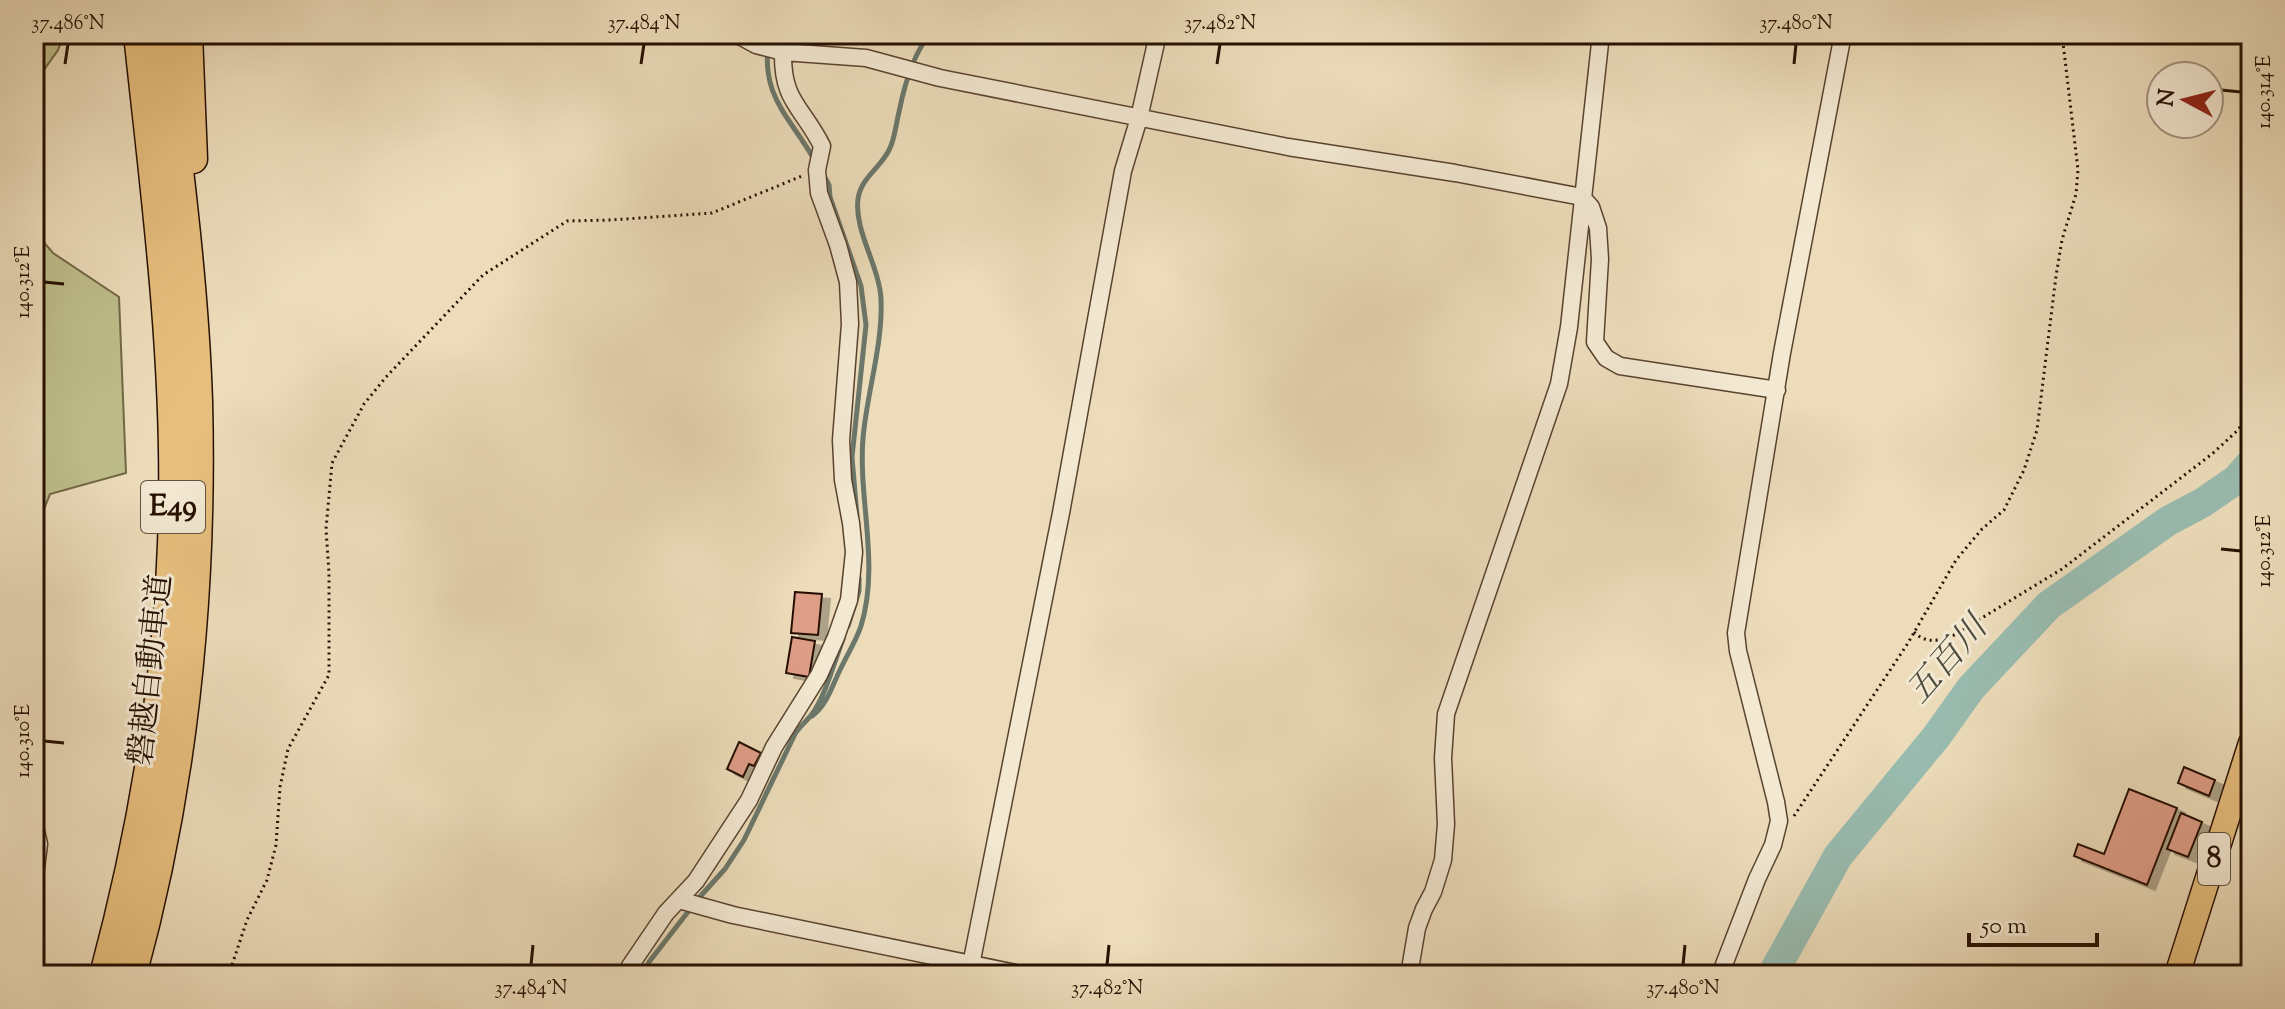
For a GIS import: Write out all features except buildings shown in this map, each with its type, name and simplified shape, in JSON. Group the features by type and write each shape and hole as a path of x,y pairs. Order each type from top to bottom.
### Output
{"highway":[{"name":"磐越自動車道","path":"104,975 137,839 153,743 166,644 173,509 172,399 138,34"},
{"name":"磐越自動車道","path":"132,975 145,928 181,745 192,645 199,509 198,398 191,288 163,34"},
{"path":"188,34 193,139 191,288"}],"main road":[{"name":"8","path":"2177,975 2251,743"}],"street":[{"path":"736,34 756,45 783,52 858,57 940,78 1288,147 1582,197 1591,207 1598,228 1600,259 1595,342 1606,358 1620,366 1777,390"},
{"path":"970,970 1061,513 1123,171 1158,34"},
{"path":"1409,975 1417,928 1443,860 1446,714 1559,384 1569,327 1601,34"},
{"path":"1720,975 1778,827 1776,802 1736,633 1782,353 1843,34"},
{"path":"628,975 630,966 666,913 696,881 749,800 774,747 819,675 849,600 854,552 843,480 841,440 850,336 848,282 819,193 817,170 822,146 789,94 782,74 783,52"},
{"path":"34,822 39,844 34,883"},
{"path":"679,900 970,970 1025,975"}],"path":[{"path":"1778,827 1796,814 1914,632 1956,560 1982,529 2004,510 2024,470 2037,430 2056,276 2062,240 2076,194 2078,170 2062,34"},
{"path":"226,975 247,920 267,880 276,845 280,787 288,749 329,675 326,529 332,463 364,404 483,275 567,221 712,213 817,170"},
{"path":"1914,632 1928,641 1949,638 2062,569 2212,454 2251,413"}],"green space":[{"path":"34,34 64,34 58,50 34,84"},
{"path":"34,231 53,253 119,297 126,473 50,494 34,535"}],"waterway":[{"path":"769,34 767,55 772,88 814,159"},
{"path":"812,716 825,701 859,632 869,579 862,461 865,421 880,334 881,299 860,223 858,199 863,184 890,148 910,71 930,34"},
{"path":"823,174 861,286 866,325 852,457 857,516"},
{"name":"五百川","path":"1772,975 1838,856 1936,737 1971,688 2049,605 2168,521 2237,479 2251,463"},
{"path":"848,626 859,591 859,578"},
{"path":"697,900 725,869 744,840 795,734 821,698 843,639"},
{"path":"643,975 649,962 691,908"}]}
